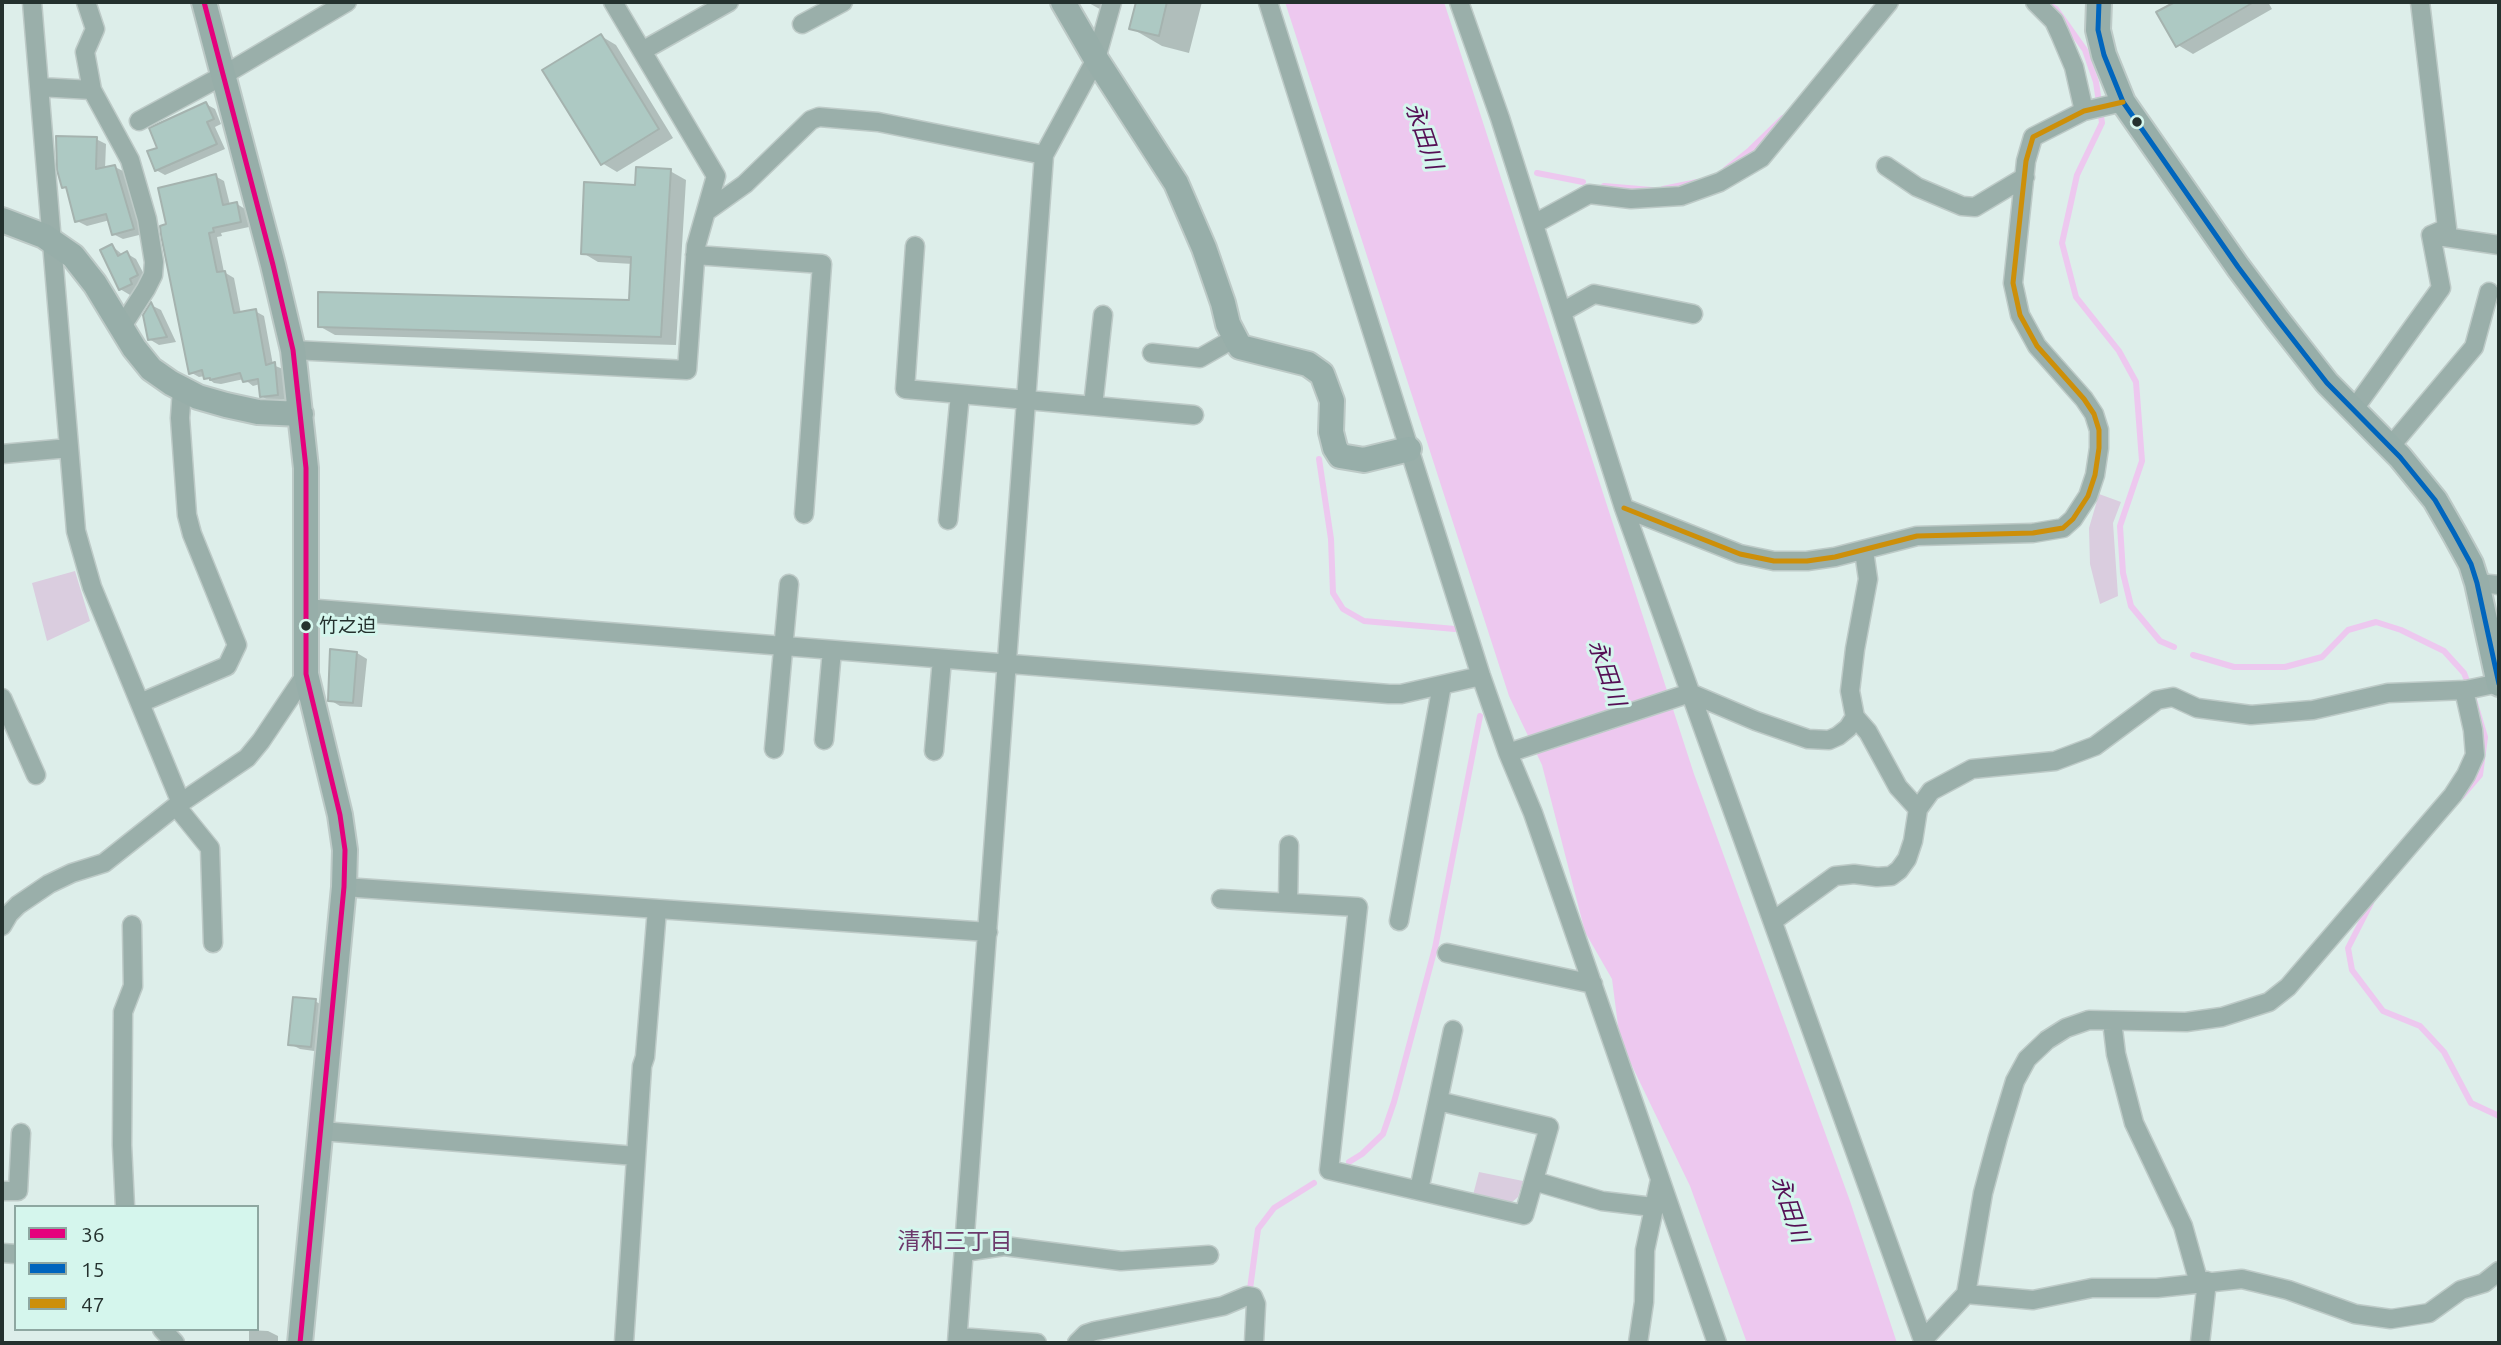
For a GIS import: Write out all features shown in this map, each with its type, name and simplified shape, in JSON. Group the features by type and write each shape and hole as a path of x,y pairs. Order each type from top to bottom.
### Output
{"street":[{"path":"32,2 74,516 79,542 92,587 179,804 209,848 214,943"},
{"path":"86,2 95,29 85,52 92,90 131,160 147,219 154,262 153,275 121,328"},
{"path":"204,2 293,351 306,468 306,674 340,815 345,850 344,887 300,1343"},
{"path":"139,121 222,76 347,2"},
{"path":"293,351 687,370 695,255 716,176 612,2"},
{"path":"642,51 729,2"},
{"path":"1063,2 1175,183 1204,248 1228,324 1240,347 1308,365 1322,374 1332,401 1331,432 1340,456 1364,460 1409,449"},
{"path":"1037,1343 957,1340 1044,155 1096,59 1112,2"},
{"path":"1268,2 1481,676 1593,984 1717,1343"},
{"path":"1459,2 1534,223 1624,508 1924,1342 1966,1294 1983,1193 2015,1081 2027,1059 2047,1040 2066,1028 2090,1020 2186,1022 2222,1017 2269,1002 2288,988 2436,816 2466,775 2475,755 2488,584 2471,564 2435,500 2390,447 2327,383 2245,278 2118,103 2098,30 2099,2"},
{"path":"1534,223 1589,194 1631,199 1681,196 1720,182 1761,158 1889,2"},
{"path":"2035,2 2054,21 2060,33 2074,67 2086,111"},
{"path":"2420,2 2447,228 2431,235"},
{"path":"802,24 852,3"},
{"path":"39,87 92,90"},
{"path":"1624,508 1740,554 1774,561 1807,561 1864,551 1917,536 2033,533 2063,528 2081,510 2088,496 2099,448 2099,430 2094,414 2084,399 2037,346 2020,315 2013,283 2025,177 2033,137 2086,111 2118,103"},
{"path":"707,211 745,184 811,121 819,117 878,122 1044,155"},
{"path":"1886,166 1917,187 1962,206 1975,207 2025,177"},
{"path":"2,220 32,231 73,256 95,284 121,328 151,369 198,397 258,412 301,414"},
{"path":"2354,409 2441,288 2431,235"},
{"path":"2431,235 2499,244"},
{"path":"915,246 905,389 1194,415"},
{"path":"695,255 822,264 804,514"},
{"path":"2390,447 2474,347 2489,292"},
{"path":"1562,312 1594,294 1693,314"},
{"path":"1093,406 1103,315"},
{"path":"1152,353 1200,358 1235,338"},
{"path":"140,703 227,666 237,645 192,534 187,514 180,418 182,388"},
{"path":"948,520 960,394"},
{"path":"2,454 69,448"},
{"path":"1864,551 1868,579 1850,691 1855,717 1868,732 1898,787 1918,809"},
{"path":"774,749 789,584"},
{"path":"305,608 1389,694 1401,694 1481,676"},
{"path":"824,740 832,650"},
{"path":"934,751 942,659"},
{"path":"2,926 18,905 49,884 103,863 179,804 247,758 306,674"},
{"path":"1399,921 1442,685"},
{"path":"1773,921 1835,876 1891,876 1899,870 1907,859 1913,841 1918,809 1931,790 1972,769 2055,761 2095,746 2157,700 2173,697 2197,708 2251,715 2313,710 2388,693 2482,687"},
{"path":"1508,753 1690,692 1756,721 1808,739 1829,740 1838,736 1855,717"},
{"path":"2,698 36,775"},
{"path":"1287,903 1289,845"},
{"path":"344,887 988,932"},
{"path":"1221,899 1358,907 1329,1170 1524,1215 1549,1128 1438,1101"},
{"path":"624,1343 642,1066 645,1057 657,909"},
{"path":"125,1205 122,1145 123,1012 133,986 132,925"},
{"path":"1447,953 1593,984"},
{"path":"2112,1021 2116,1054 2134,1123 2183,1226 2203,1282 2200,1343"},
{"path":"1419,1191 1453,1030"},
{"path":"321,1131 636,1156"},
{"path":"2,1191 19,1191 21,1133"},
{"path":"1638,1343 1644,1302 1645,1250 1660,1180"},
{"path":"1534,1181 1602,1201 1653,1207"},
{"path":"964,1252 1004,1246 1121,1261 1209,1255"},
{"path":"1966,1294 2033,1300 2092,1288 2157,1287 2242,1279 2288,1290 2355,1314 2391,1319 2429,1313 2462,1290 2492,1283 2499,1271"},
{"path":"1077,1343 1086,1334 1095,1331 1223,1306 1247,1296 1253,1297 1256,1304 1254,1343"}],"shaded area":[{"path":"2099,494 2121,502 2113,523 2118,596 2100,604 2090,564 2089,528"},
{"path":"75,571 90,621 47,641 32,583"},
{"path":"1479,1172 1523,1181 1518,1197 1511,1203 1473,1195"}],"water":[{"name":"永田川","path":"1285,2 1444,2 1694,774 1850,1201 1897,1343 1747,1343 1690,1186 1620,1041 1612,979 1585,932 1542,765 1509,696"}],"building":[{"path":"1136,2 1167,2 1159,36 1129,29"},
{"path":"2175,2 2254,2 2176,47 2156,12"},
{"path":"601,34 659,129 601,165 542,70"},
{"path":"206,102 214,119 207,122 217,144 155,171 147,151 157,148 149,128"},
{"path":"56,136 97,137 96,169 115,165 134,229 112,235 106,214 75,222 66,187 62,188 57,170"},
{"path":"636,167 671,169 661,337 318,327 318,292 629,300 631,257 581,254 584,182 635,185"},
{"path":"216,174 223,205 237,202 241,222 213,228 214,232 209,233 217,272 225,271 234,313 256,309 266,365 275,362 278,395 260,397 258,379 243,382 240,373 210,380 204,379 202,370 189,374 161,235 160,226 166,224 158,188"},
{"path":"112,244 118,256 127,251 138,275 130,279 132,284 119,290 100,250"},
{"path":"151,302 167,337 148,340 143,315"},
{"path":"330,649 357,652 353,703 328,701"},
{"path":"293,997 316,999 311,1047 288,1045"}],"waterway":[{"path":"2045,2 2056,9 2085,50 2096,82 2102,123 2077,175 2062,243 2076,297 2119,351 2136,382 2142,461 2120,526 2123,573 2131,606 2160,641 2174,647"},
{"path":"1726,169 1783,118"},
{"path":"1537,173 1583,182"},
{"path":"1663,189 1697,182"},
{"path":"1604,186 1652,190"},
{"path":"1319,459 1331,539 1333,593 1343,609 1364,621 1455,629"},
{"path":"2193,655 2234,667 2285,667 2322,657 2348,630 2376,622 2401,630 2444,651 2464,673 2469,686"},
{"path":"2462,796 2480,775 2485,737 2473,696"},
{"path":"1349,1162 1383,1134 1394,1102 1435,948 1480,716"},
{"path":"2371,903 2348,948 2352,970 2383,1011 2420,1026 2444,1052 2471,1103 2499,1116"},
{"path":"1250,1289 1258,1229 1274,1208 1314,1183"}],"transit line":[{"name":"36","path":"204,2 293,350 306,468 306,674 340,815 345,850 344,887 300,1343"},
{"name":"15","path":"2099,2 2098,30 2104,55 2123,102 2238,267 2327,383 2400,457 2435,500 2471,564 2499,684"},
{"name":"47","path":"1624,508 1740,554 1774,561 1807,561 1835,557 1917,536 2033,533 2063,528 2073,519 2088,496 2095,475 2099,430 2094,414 2084,399 2037,346 2020,315 2013,283 2026,161 2033,137 2084,111 2123,102"}],"place":[{"name":"竹之迫","path":"306,626"}],"district":[{"name":"清和三丁目","path":"955,1241"}]}
